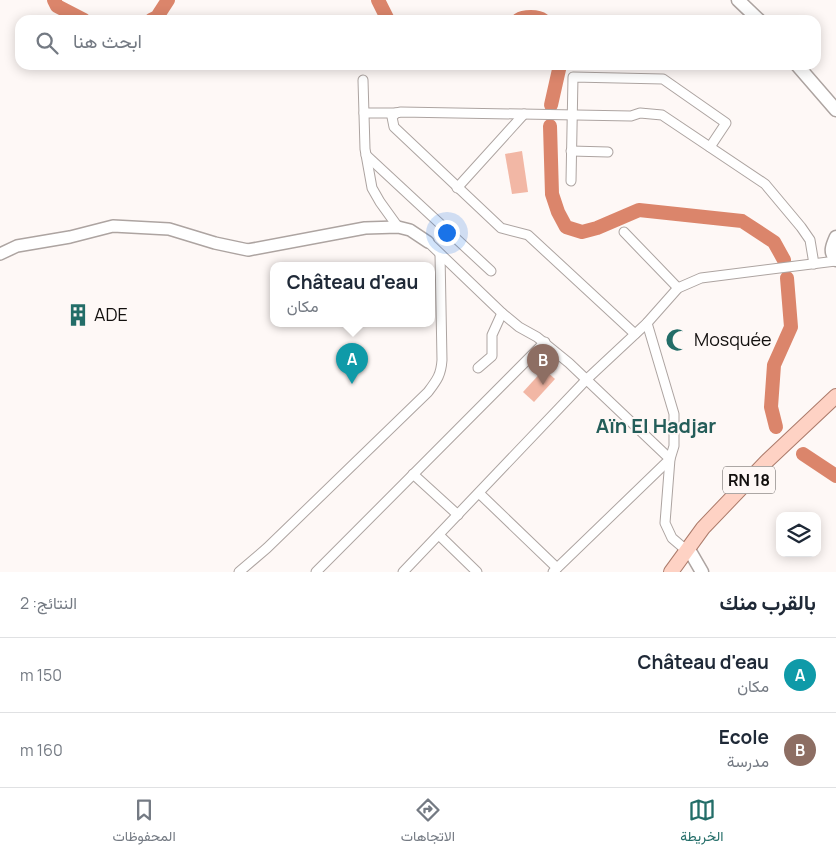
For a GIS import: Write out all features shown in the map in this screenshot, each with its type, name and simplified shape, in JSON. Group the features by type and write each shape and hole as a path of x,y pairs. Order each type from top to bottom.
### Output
{"main road":[{"path":"738,0 753,15"},
{"path":"801,70 836,110"},
{"path":"834,242 832,255 836,261"},
{"name":"RN 18","path":"671,572 704,528 767,461 836,396"},
{"path":"686,550 691,553 702,572"}],"street":[{"path":"571,181 573,77 663,79 726,123 710,147"},
{"path":"363,80 366,155 372,188 398,227"},
{"path":"364,113 631,116 640,113 662,115 765,184 810,240 814,264"},
{"path":"396,113 392,117 394,127 457,188 501,228 528,235 635,334"},
{"path":"457,188 524,114"},
{"path":"572,152 608,152"},
{"path":"366,155 491,271"},
{"path":"0,254 17,246 70,237 112,226 169,229 215,243 248,250 273,247 364,228 398,227 410,230 428,242 502,313 519,327 545,342 587,379 670,459"},
{"path":"624,232 678,288"},
{"path":"814,264 834,242"},
{"path":"239,572 267,548 435,383 441,373 442,360 440,254"},
{"path":"403,572 587,379 647,323 678,288 701,278 836,261"},
{"path":"478,368 492,356 492,335 502,313"},
{"path":"647,323 674,414 674,446 670,459 665,523 672,538 686,550"},
{"path":"316,572 545,342"},
{"path":"479,493 555,570 670,459"},
{"path":"413,474 458,515"},
{"path":"439,535 477,572"}],"shaded area":[{"path":"522,151 528,192 512,194 505,154"},
{"path":"544,369 555,379 534,402 523,392"}],"waterway":[{"path":"54,0 57,6 74,15"},
{"path":"158,15 168,0"},
{"path":"378,0 386,15"},
{"path":"551,105 559,70"},
{"path":"550,126 552,194 558,212 566,227 582,232 597,228 639,210 742,221 774,242 784,260"},
{"path":"776,427 771,407 774,365 791,327 787,278"},
{"path":"803,454 836,476"}],"place":[{"name":"ADE","path":"78,315"},
{"name":"Mosquée","path":"677,340"},
{"name":"Château d'eau","path":"352,384"},
{"name":"Ecole","path":"543,385"}],"district":[{"name":"Aïn El Hadjar","path":"656,426"}]}
